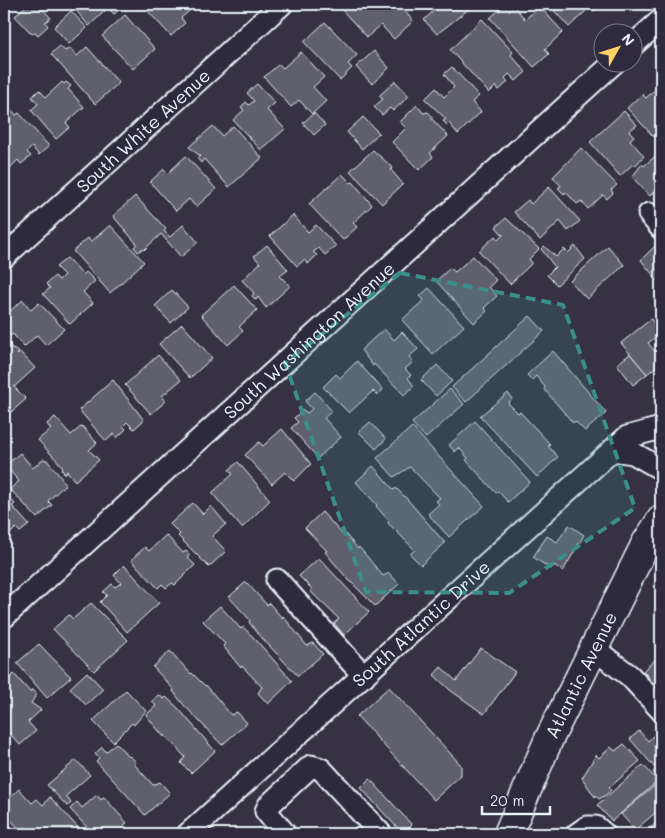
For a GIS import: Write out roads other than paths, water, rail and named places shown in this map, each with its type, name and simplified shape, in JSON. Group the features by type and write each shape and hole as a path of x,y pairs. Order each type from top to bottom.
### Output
{"main road":[{"name":"Atlantic Avenue","path":"508,834 549,739 594,649 654,547 661,520"}],"street":[{"name":"South White Avenue","path":"4,257 282,4"},
{"path":"642,37 661,20"},
{"name":"South Washington Avenue","path":"4,617 604,72"},
{"name":"South Atlantic Drive","path":"188,834 627,437 661,428"},
{"path":"613,450 633,453 661,469"},
{"path":"277,580 364,676"},
{"path":"594,649 630,676 661,710"},
{"path":"285,834 266,811 269,805 311,766 321,769 381,834"},
{"path":"577,834 587,827 596,828 604,834"}]}
